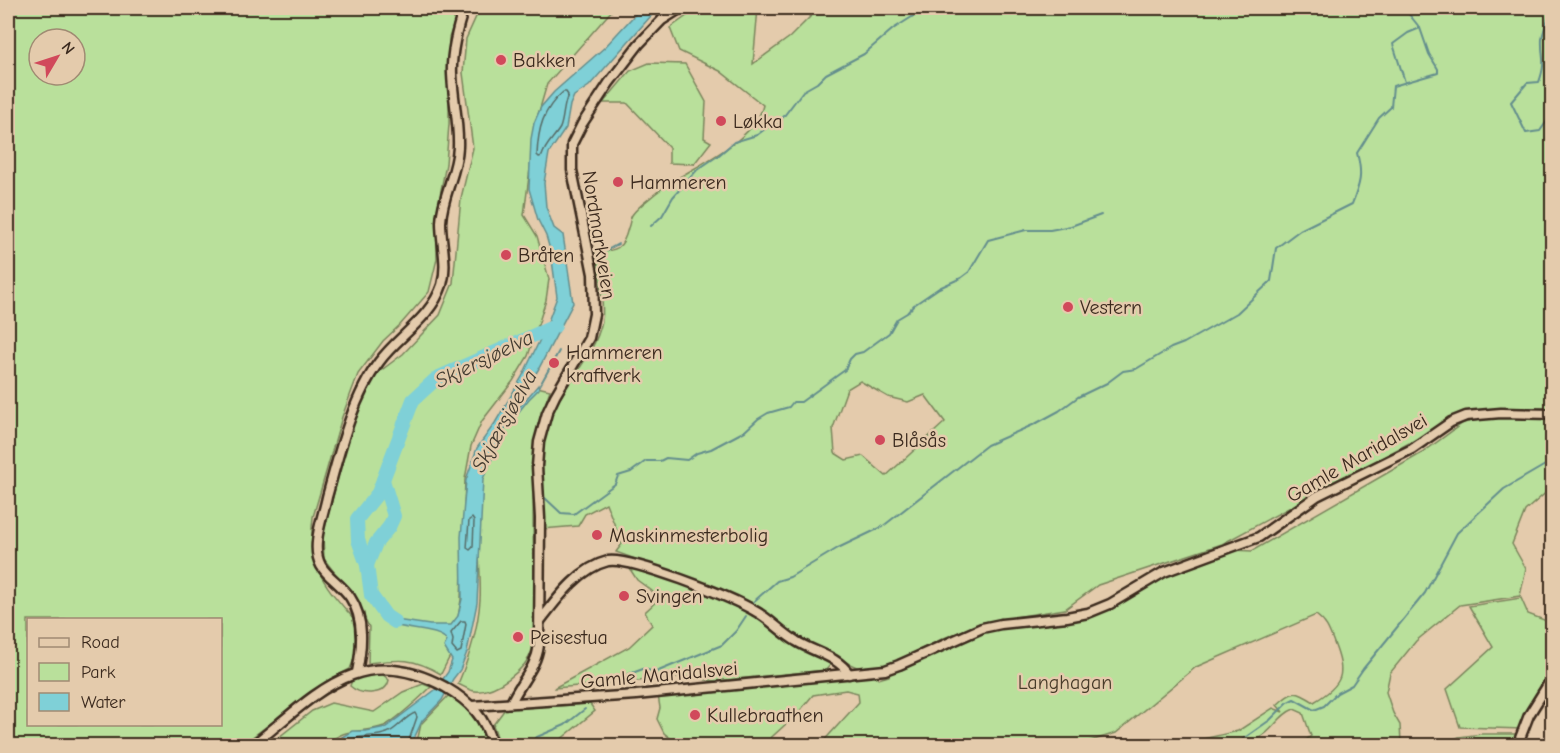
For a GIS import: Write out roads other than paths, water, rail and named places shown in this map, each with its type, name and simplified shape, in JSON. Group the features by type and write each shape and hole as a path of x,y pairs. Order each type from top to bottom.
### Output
{"street":[{"path":"357,672 362,644 356,612 350,597 322,570 318,560 317,542 339,452 369,377 385,354 428,310 441,286 445,267 441,228 442,212 454,174 458,147 452,66 456,34 464,8"},
{"name":"Nordmarkveien","path":"511,703 520,684 531,673 538,656 540,518 537,466 539,442 545,419 555,396 589,339 594,314 592,274 572,170 572,144 582,124 609,83 639,44 662,20 681,8"},
{"name":"Gamle Maridalsvei","path":"472,706 613,697 892,668 964,635 991,626 1067,617 1088,613 1110,604 1164,572 1259,537 1317,496 1412,448 1451,422 1466,416 1500,413 1552,414"},
{"path":"540,622 565,591 586,572 609,561 628,563 689,582 748,607 795,640 840,663 849,674"},
{"path":"252,746 333,683 357,672 374,669 411,673 451,690 472,706 488,728 492,746"},
{"path":"1517,746 1529,715 1552,678"}],"water":[{"name":"Skjærsjøelva","path":"641,8 658,8 589,86 574,96 566,128 549,153 544,183 546,207 554,228 563,235 573,303 538,370 502,425 538,385 539,389 505,429 483,479 477,603 467,652 460,670 442,700 422,721 411,745 334,746 352,731 386,727 435,690 448,672 452,660 444,647 447,641 443,637 430,632 396,626 386,621 379,613 383,609 396,620 430,625 451,625 458,616 462,599 461,537 466,480 477,448 495,423 522,377 546,327 557,297 551,253 529,189 534,123 541,107 554,92 605,47"}],"waterway":[{"path":"651,226 662,216 673,197 697,170 734,142 757,135 769,126 778,124 803,91 817,83 826,74 864,54 893,29 926,8"},
{"path":"752,603 777,581 790,577 838,548 882,527 987,445 1035,424 1078,397 1107,383 1123,371 1136,369 1237,313 1271,281 1276,248 1300,230 1352,204 1360,179 1357,153 1379,118 1391,107 1393,86 1438,73 1420,28 1404,8"},
{"path":"1552,8 1542,37 1543,64 1539,82 1527,83 1511,102 1526,133 1540,131 1552,114"},
{"path":"1405,82 1393,44 1408,33 1420,28"},
{"path":"545,498 561,513 574,514 615,484 618,476 631,472 646,461 660,461 666,458 687,460 697,453 711,449 745,431 768,413 789,407 793,402 801,402 845,370 855,354 863,352 889,333 897,319 914,305 969,272 988,240 1026,230 1050,230 1071,226 1101,215"},
{"path":"600,254 618,244"},
{"name":"Skjersjøelva","path":"395,622 386,616 371,595 367,565 358,540 357,519 378,493 413,400 437,378 555,326"},
{"name":"Skjærsjøelva","path":"539,387 559,351"},
{"path":"1233,746 1270,720 1288,702 1294,699 1314,710 1324,706 1337,693 1352,685 1425,593 1457,533 1504,489 1552,461"},
{"path":"367,565 376,543 389,527 394,516 383,480"},
{"path":"608,682 643,669 656,672 722,645 736,631 746,616"},
{"path":"528,746 537,737 565,725 585,709"}],"place":[{"name":"Bakken","path":"501,60"},
{"name":"Løkka","path":"721,121"},
{"name":"Hammeren","path":"618,182"},
{"name":"Bråten","path":"506,255"},
{"name":"Vestern","path":"1068,307"},
{"name":"Hammeren kraftverk","path":"554,363"},
{"name":"Blåsås","path":"880,440"},
{"name":"Maskinmesterbolig","path":"597,535"},
{"name":"Svingen","path":"624,596"},
{"name":"Peisestua","path":"518,637"},
{"name":"Kullebraathen","path":"695,715"}],"park label":[{"name":"Langhagan","path":"1065,682"}]}
